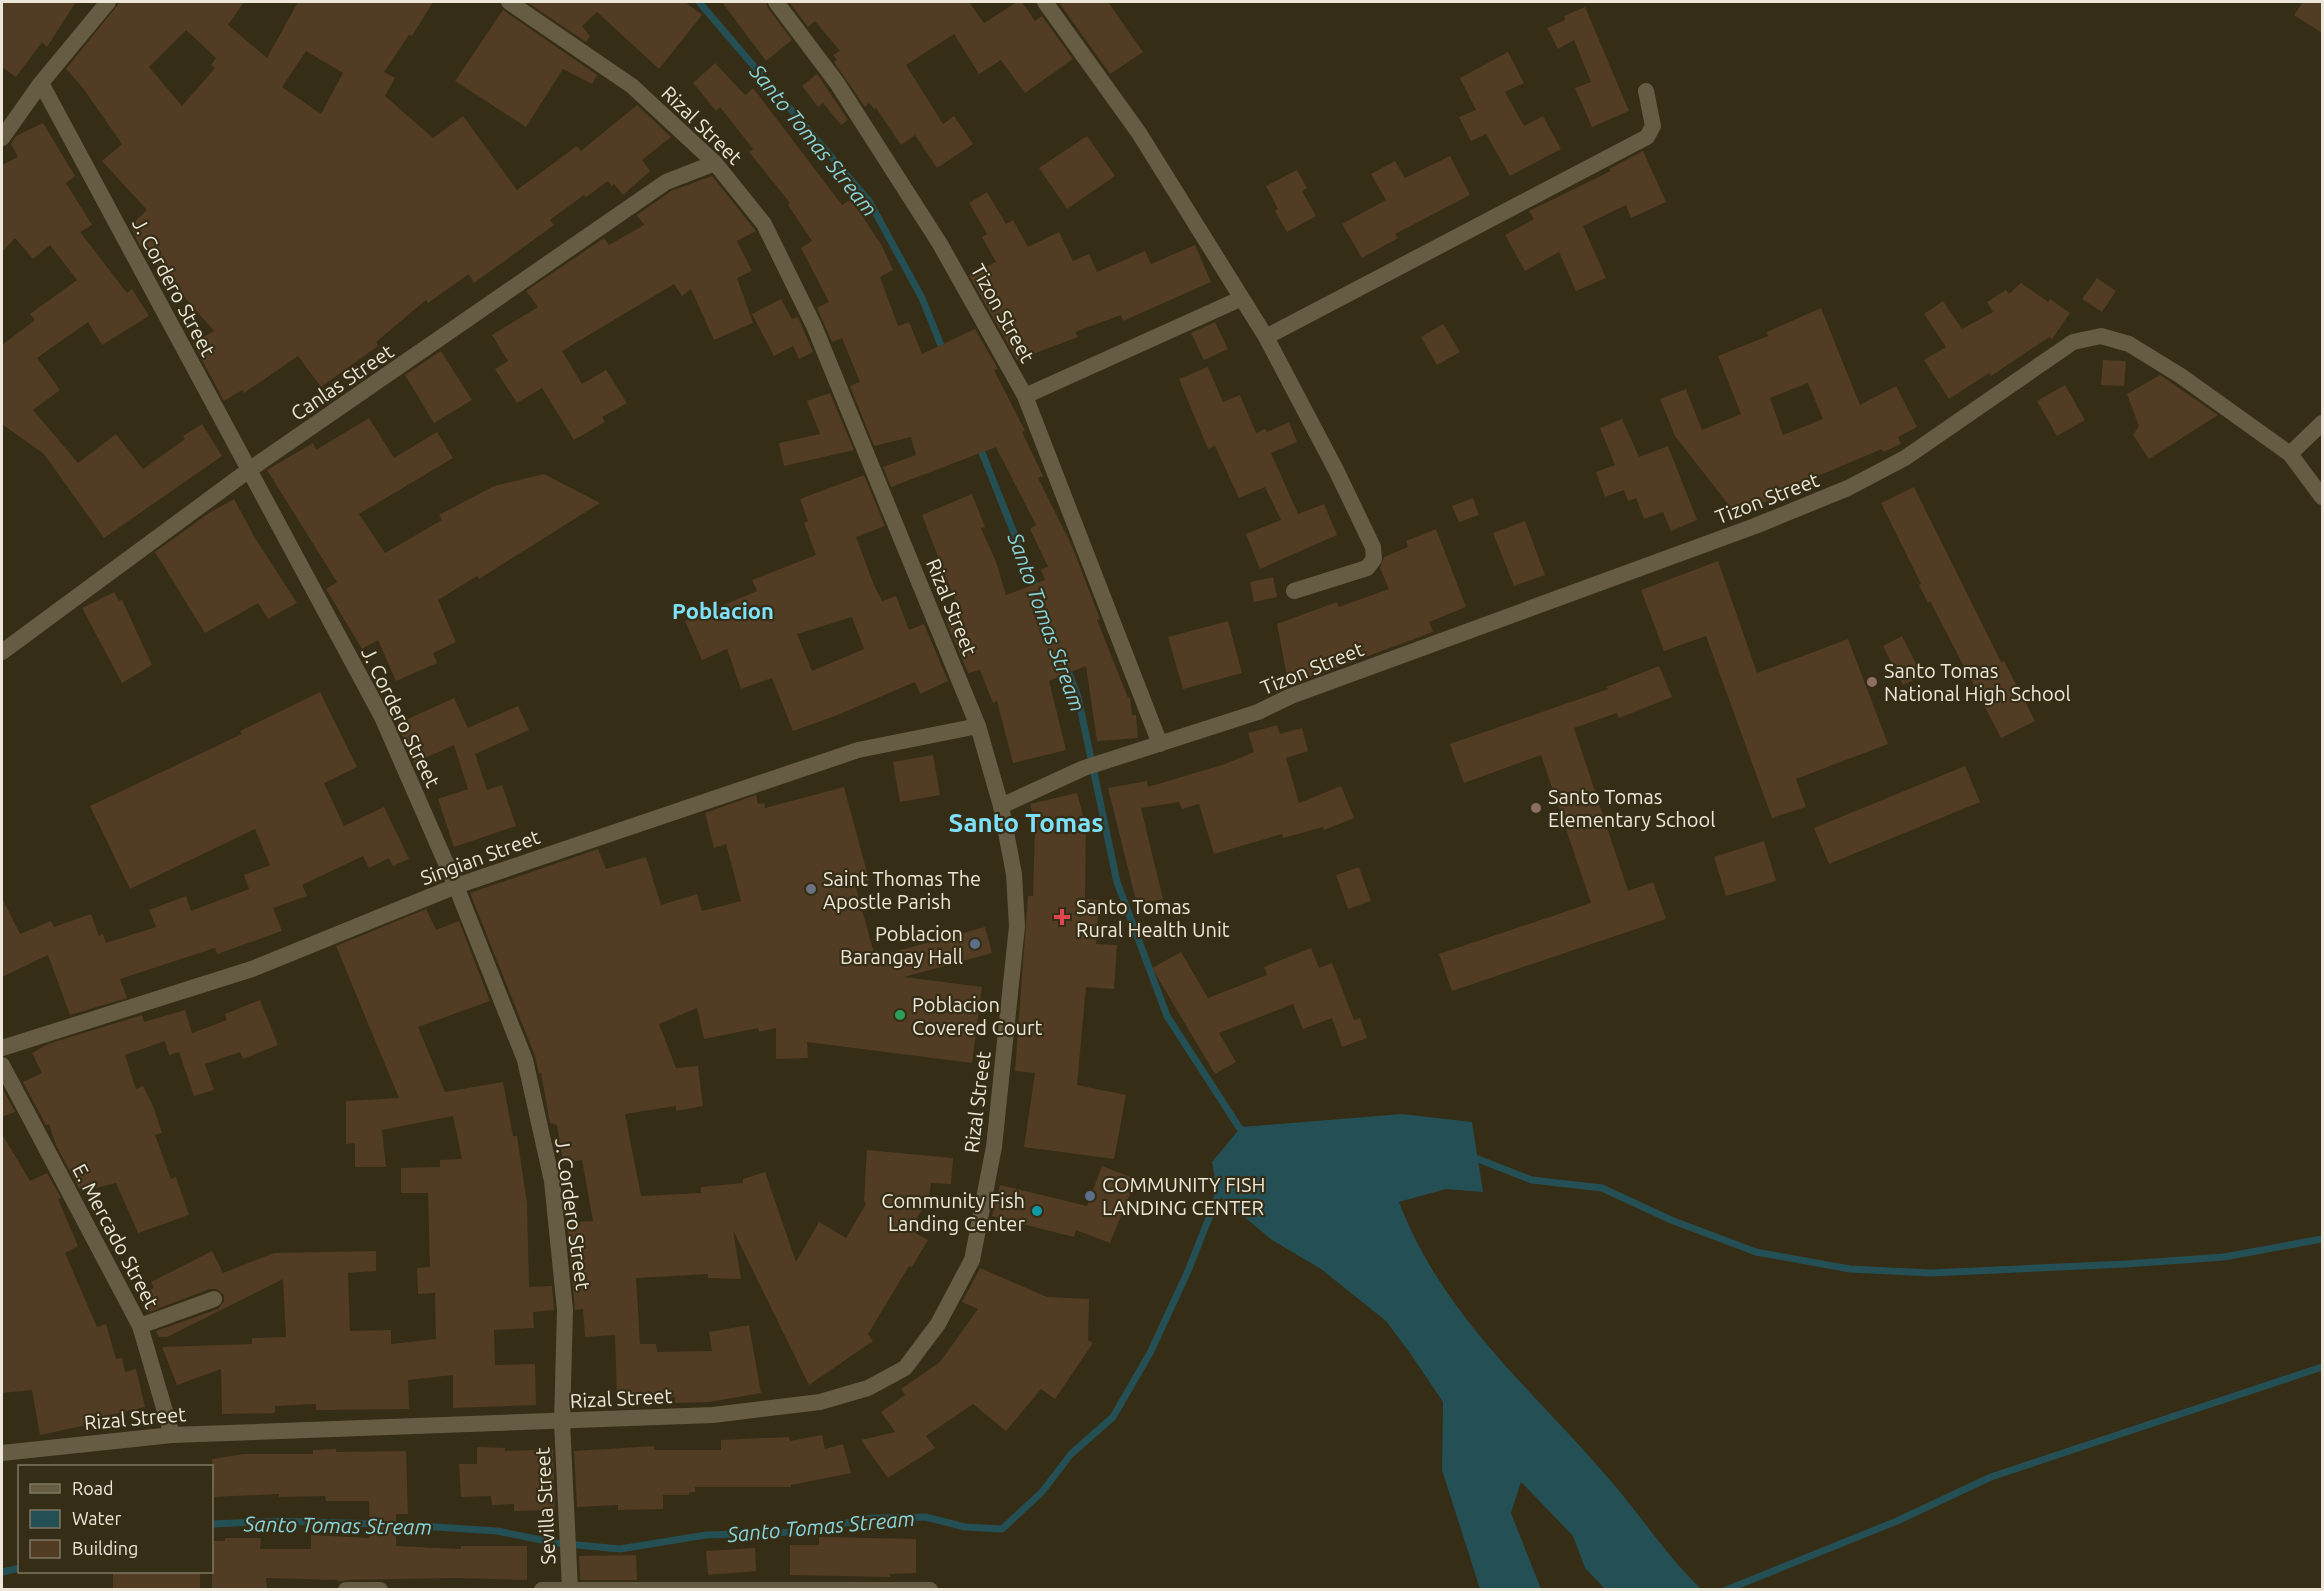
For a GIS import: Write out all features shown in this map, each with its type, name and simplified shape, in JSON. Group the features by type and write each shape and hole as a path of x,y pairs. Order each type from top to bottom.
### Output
{"street":[{"path":"2,138 41,83 108,2"},
{"name":"Rizal Street","path":"2,1453 172,1435 713,1415 820,1402 868,1388 905,1368 938,1324 972,1260 997,1128 1017,926 1014,874 1001,806 978,726 797,287 764,224 716,162 632,86 509,2"},
{"name":"Tizon Street","path":"776,2 837,83 940,244 1025,396 1160,744"},
{"path":"1045,2 1139,133 1196,220 1240,299 1266,337 1336,470 1373,547 1374,559 1367,568 1294,591"},
{"name":"J. Cordero Street","path":"41,83 382,717 456,886 525,1060 552,1181 565,1310 562,1422"},
{"path":"1266,337 1647,137 1653,126 1646,91"},
{"name":"Canlas Street","path":"2,652 249,470 666,182 716,162"},
{"path":"1025,396 1240,299"},
{"name":"Tizon Street","path":"1001,806 1084,768 1258,712 1291,696 1755,526 1848,488 1905,458 2073,342 2101,336 2129,344 2181,376 2290,454 2322,497"},
{"path":"2290,454 2322,423"},
{"name":"Singian Street","path":"2,1048 252,969 456,886 858,750 978,726"},
{"name":"E. Mercado Street","path":"2,1065 140,1326 172,1435"},
{"path":"140,1326 214,1299"},
{"name":"Sevilla Street","path":"562,1422 570,1589"},
{"path":"346,1590 380,1590"},
{"path":"542,1590 930,1590"}],"water":[{"path":"1402,1114 1472,1122 1483,1192 1446,1189 1399,1202 1418,1244 1440,1282 1492,1350 1610,1480 1701,1589 1605,1589 1585,1568 1573,1536 1521,1482 1511,1513 1541,1589 1480,1589 1442,1470 1443,1402 1386,1321 1321,1269 1272,1240 1218,1195 1212,1162 1241,1127"}],"building":[{"path":"2,2 76,2 47,47 42,42 16,77 2,67"},
{"path":"120,2 244,2 228,25 267,58 298,2 433,2 412,36 409,35 384,72 395,78 385,96 433,138 463,116 517,190 577,146 581,151 637,105 671,137 642,160 650,171 623,195 614,184 612,186 608,181 586,197 584,195 550,220 554,225 474,283 469,274 428,303 426,300 376,342 378,346 321,387 298,356 244,393 242,390 224,401 193,343 214,331 140,246 130,226 147,210 102,161 122,144 83,88 66,69","holes":["186,30 216,58 211,65 215,68 182,106 149,67","306,51 343,73 321,114 282,87"]},
{"path":"527,2 685,2 702,15 659,69 597,12 582,26 590,36 586,42"},
{"path":"722,2 766,2 792,40 766,61"},
{"path":"789,2 969,2 984,23 1017,2 1022,2 1035,21 1042,16 1073,59 1025,93 1001,60 979,74 954,34 906,65 943,124 954,116 973,144 937,168 915,135 901,145 876,108 874,109 869,103 865,107 834,62 837,60 833,55 840,51 815,21 808,27"},
{"path":"1064,2 1108,2 1143,52 1110,74 1060,4"},
{"path":"2303,2 2322,2 2322,33 2294,15"},
{"path":"1585,7 1629,111 1592,127 1575,88 1591,82 1574,40 1558,49 1547,28 1565,20 1564,16"},
{"path":"503,10 597,75 592,84 563,69 526,127 455,81"},
{"path":"1508,52 1524,83 1505,92 1524,126 1543,116 1561,149 1510,176 1486,134 1471,141 1459,117 1476,110 1460,78"},
{"path":"715,63 745,95 753,88 842,205 851,199 882,246 893,270 880,277 898,326 909,322 922,354 975,329 998,369 994,370 1025,431 1022,432 1043,476 1038,478 1072,546 1100,619 1097,620 1128,698 1130,697 1132,715 1136,715 1138,738 1097,741 1086,666 1049,681 1066,750 1013,763 997,701 993,703 980,670 968,673 945,619 960,613 922,515 972,494 985,527 981,528 996,562 1006,595 1045,580 1041,569 1048,567 1030,529 1036,525 996,447 891,487 883,467 916,455 911,437 874,446 850,386 860,382 842,338 832,342 817,308 829,302 801,248 812,241 788,205 790,203 749,152 753,149 720,107 716,111 693,83"},
{"path":"817,74 848,120 841,125 823,103 818,107 802,86"},
{"path":"43,123 75,176 66,183 92,225 80,232 127,293 132,289 149,316 102,345 88,322 37,358 60,390 33,410 78,463 116,434 143,469 185,439 183,436 202,424 222,456 104,538 44,454 2,424 2,345 35,320 30,314 77,280 50,245 33,259 15,238 2,252 2,165 18,157 11,144 16,136"},
{"path":"1087,136 1115,176 1067,209 1039,168"},
{"path":"1643,151 1666,202 1631,218 1626,205 1583,226 1606,278 1576,291 1559,252 1525,271 1505,235 1534,219 1529,211 1611,171 1609,169"},
{"path":"1450,156 1470,195 1395,234 1398,238 1362,258 1342,224 1386,200 1371,174 1395,161 1405,178"},
{"path":"1297,170 1307,188 1302,191 1316,216 1287,232 1275,211 1278,209 1266,186"},
{"path":"712,176 756,231 737,241 752,271 737,278 753,323 714,340 691,289 682,296 674,284 562,351 582,384 606,370 627,403 602,417 605,422 574,440 542,388 517,403 495,369 508,361 492,335 538,307 526,291 604,238 609,245 644,225 637,215 671,191"},
{"path":"987,192 1006,224 1013,220 1028,247 1059,232 1073,261 1089,254 1097,272 1145,251 1151,264 1195,245 1211,282 1123,321 1121,315 1075,332 1078,337 1017,360 969,275 996,262 982,237 987,234 969,203"},
{"path":"2097,278 2116,291 2102,312 2082,299"},
{"path":"2021,283 2048,302 2050,299 2070,313 2052,339 2049,337 1991,376 1989,373 1949,399 1924,360 1946,347 1924,314 1943,301 1962,329 1993,312 1987,302 2006,290 2009,294"},
{"path":"781,299 792,319 798,317 813,352 799,359 793,346 774,356 752,314"},
{"path":"1821,308 1860,405 1896,386 1917,427 1898,437 1901,444 1883,452 1882,449 1775,494 1776,498 1748,508 1745,501 1731,508 1675,436 1660,399 1686,389 1702,430 1741,414 1718,356 1768,336 1767,332","holes":["1808,383 1823,419 1783,435 1770,398"]},
{"path":"1215,322 1228,349 1204,360 1191,333"},
{"path":"1443,324 1460,352 1437,365 1421,337"},
{"path":"441,351 472,400 434,423 405,375"},
{"path":"2103,360 2126,361 2124,386 2101,385"},
{"path":"1208,367 1223,402 1240,395 1256,433 1265,429 1267,432 1289,422 1297,442 1271,453 1298,514 1324,504 1337,535 1260,569 1246,534 1281,520 1265,487 1239,498 1215,446 1208,449 1179,379"},
{"path":"2160,375 2218,415 2149,459 2133,435 2139,426 2127,394"},
{"path":"2065,385 2085,420 2057,436 2037,401"},
{"path":"830,393 854,450 784,466 779,443 820,434 807,401"},
{"path":"369,418 394,458 437,432 453,458 359,514 385,553 442,520 439,515 494,486 544,474 600,503 479,579 477,576 438,600 456,642 433,653 437,663 396,681 378,640 362,649 326,589 337,582 267,470 313,443 316,450"},
{"path":"1622,419 1639,457 1668,446 1697,520 1671,531 1663,512 1644,519 1636,498 1628,501 1624,490 1605,497 1596,472 1615,465 1600,428"},
{"path":"864,475 885,526 856,537 874,585 882,601 896,596 909,630 924,624 948,681 920,694 915,682 793,731 772,678 741,689 727,649 702,660 685,621 757,591 752,580 816,555 804,523 808,521 800,499","holes":["852,617 864,649 812,671 797,634"]},
{"path":"1914,487 2001,662 2004,661 2035,721 2001,738 1930,601 1928,603 1881,503"},
{"path":"1473,498 1479,515 1459,522 1452,506"},
{"path":"234,499 255,538 297,603 268,619 258,603 205,633 155,552 209,513"},
{"path":"1525,521 1545,575 1514,586 1493,533"},
{"path":"1436,529 1466,607 1429,622 1433,632 1317,675 1288,682 1277,624 1337,602 1339,607 1389,589 1380,568 1384,557 1408,547 1406,541"},
{"path":"1718,561 1757,673 1848,639 1888,744 1796,779 1806,807 1772,818 1706,636 1664,651 1641,590"},
{"path":"1273,577 1277,597 1254,602 1250,582"},
{"path":"114,592 119,601 122,600 152,665 122,683 82,608"},
{"path":"1228,621 1242,673 1183,689 1168,637"},
{"path":"1902,636 1922,676 1903,685 1883,646"},
{"path":"1659,666 1672,697 1619,718 1617,713 1574,728 1628,891 1653,882 1666,919 1452,991 1439,954 1591,903 1541,755 1464,783 1450,744 1608,689 1606,687"},
{"path":"320,692 357,767 324,783 344,826 384,807 409,859 393,866 389,858 369,868 363,856 302,885 307,896 273,908 282,931 217,954 215,948 120,979 127,998 70,1015 48,955 2,977 2,898 20,934 51,921 54,927 91,914 99,936 103,934 106,943 156,927 149,910 186,896 191,911 249,889 244,875 270,865 255,829 130,889 90,806 242,734 240,731"},
{"path":"454,698 468,728 518,706 529,730 475,754 487,790 502,785 516,826 454,847 438,799 468,789 454,745 414,763 397,724"},
{"path":"1277,725 1280,734 1302,728 1308,751 1286,758 1299,803 1341,786 1354,818 1324,830 1323,827 1283,838 1282,834 1214,854 1199,804 1182,809 1179,802 1141,808 1163,899 1137,905 1108,788 1147,781 1148,787 1225,764 1254,752 1248,733"},
{"path":"933,755 940,795 900,802 893,762"},
{"path":"1965,766 1980,802 1829,864 1814,828"},
{"path":"844,787 869,880 855,884 875,957 985,927 992,953 904,977 982,987 972,1063 807,1042 808,1058 776,1059 776,1028 759,1032 758,1028 704,1039 697,1008 659,1024 676,1068 698,1066 703,1106 676,1111 676,1106 625,1114 641,1196 701,1193 701,1187 743,1183 743,1179 765,1172 796,1262 819,1222 846,1238 866,1204 864,1201 867,1150 953,1158 951,1184 931,1183 928,1204 925,1204 910,1230 928,1240 912,1267 909,1266 868,1334 873,1341 809,1385 733,1230 741,1279 708,1278 708,1274 636,1278 640,1344 656,1344 657,1352 712,1351 709,1332 749,1325 761,1393 709,1402 675,1403 675,1397 617,1399 615,1335 585,1337 583,1309 575,1310 567,1222 593,1221 582,1160 563,1163 557,1125 550,1123 541,1073 539,1074 535,1056 470,893 598,849 606,869 646,857 661,905 697,894 702,911 741,901 726,844 714,848 705,813 756,795 758,804 764,803 765,808"},
{"path":"1077,793 1086,827 1085,899 1099,900 1096,944 1117,945 1114,989 1086,987 1077,1085 1126,1095 1114,1159 1024,1147 1035,1073 1015,1071 1028,896 1033,896 1035,824 1030,804"},
{"path":"1764,841 1776,881 1726,896 1714,857"},
{"path":"1359,867 1371,901 1348,909 1336,875"},
{"path":"426,909 436,930 459,921 490,1001 418,1027 445,1092 503,1082 513,1136 517,1136 527,1203 529,1287 552,1286 554,1310 533,1312 534,1328 494,1330 495,1365 535,1364 536,1405 453,1408 453,1375 408,1380 409,1409 316,1410 316,1404 275,1406 275,1413 222,1414 221,1369 177,1385 162,1347 252,1344 252,1338 286,1337 283,1279 167,1337 159,1337 156,1331 218,1309 224,1301 224,1295 216,1289 210,1289 149,1312 142,1293 154,1288 151,1282 212,1251 223,1273 274,1253 376,1251 376,1271 348,1273 350,1331 391,1330 391,1344 436,1339 435,1293 418,1294 417,1268 430,1267 428,1193 401,1193 401,1168 440,1167 440,1160 462,1159 453,1116 382,1130 386,1167 355,1167 355,1143 346,1144 346,1101 399,1098 336,946"},
{"path":"1311,948 1319,968 1332,963 1354,1020 1360,1018 1367,1038 1342,1047 1332,1018 1303,1029 1293,1004 1219,1033 1236,1062 1215,1074 1152,968 1181,952 1208,998 1267,975 1264,967"},
{"path":"260,1000 278,1045 243,1059 240,1052 205,1064 214,1090 194,1096 179,1052 169,1055 165,1041 125,1055 136,1089 143,1086 153,1106 162,1133 155,1135 171,1179 176,1177 189,1215 138,1233 116,1183 81,1192 56,1145 49,1124 46,1125 23,1082 42,1073 32,1053 48,1044 142,1015 144,1022 185,1010 192,1033 227,1020 225,1014"},
{"path":"4,1091 15,1112 2,1117 2,1092"},
{"path":"2,1134 30,1181 47,1173 61,1198 58,1199 78,1246 65,1253 97,1327 106,1324 116,1359 122,1358 125,1372 136,1369 145,1407 100,1417 101,1422 40,1435 32,1390 2,1393"},
{"path":"1102,1166 1136,1179 1110,1243 1076,1230 1074,1237 992,1216 1000,1185 1087,1206"},
{"path":"980,1268 1047,1297 1089,1299 1088,1340 1093,1343 1055,1399 1041,1389 1006,1431 973,1404 926,1436 935,1448 888,1478 861,1440 895,1432 881,1412 905,1395 901,1389 940,1362 978,1309 962,1302"},
{"path":"822,1435 825,1449 843,1444 851,1473 791,1485 791,1487 695,1487 695,1492 689,1492 689,1495 663,1495 663,1509 618,1510 618,1505 577,1507 574,1451 654,1446 654,1450 721,1450 721,1440 789,1437 790,1441"},
{"path":"477,1447 505,1448 505,1451 553,1449 555,1510 514,1511 514,1504 492,1505 491,1496 461,1497 459,1464 477,1464"},
{"path":"313,1450 406,1451 408,1514 396,1514 396,1546 461,1549 461,1546 527,1546 527,1580 456,1578 338,1582 338,1580 266,1578 267,1588 212,1589 213,1541 225,1541 225,1538 261,1538 260,1549 311,1549 311,1535 370,1538 369,1501 326,1501 325,1496 279,1497 279,1494 214,1497 212,1459 244,1454 313,1454"},
{"path":"819,1537 916,1539 916,1573 890,1574 890,1577 790,1575 790,1545 819,1545"},
{"path":"755,1548 756,1571 708,1575 706,1551"},
{"path":"636,1555 637,1580 580,1580 579,1556"},
{"path":"113,1573 200,1573 200,1590 113,1590"}],"waterway":[{"name":"Santo Tomas Stream","path":"699,2 869,201 922,298 944,353"},
{"name":"Santo Tomas Stream","path":"979,445 1037,591"},
{"name":"Santo Tomas Stream","path":"1066,665 1078,697 1117,882 1167,1016 1244,1135"},
{"path":"1469,1159 1478,1159 1532,1180 1602,1188 1671,1220 1756,1252 1850,1269 1931,1273 2126,1264 2224,1257 2322,1239"},
{"name":"Santo Tomas Stream","path":"389,1524 497,1531 556,1543 620,1549 706,1535 796,1532 873,1518 925,1517 965,1527 1002,1529 1042,1492 1071,1454 1113,1417 1150,1353 1188,1271 1218,1195 1223,1191"},
{"path":"1726,1590 1897,1521 1991,1477 2322,1367"},
{"name":"Santo Tomas Stream","path":"213,1524 281,1521 378,1524"},
{"name":"Santo Tomas Stream","path":"2,1572 18,1568"}],"place":[{"name":"Santo Tomas National High School","path":"1872,682"},
{"name":"Santo Tomas Elementary School","path":"1536,808"},
{"name":"Saint Thomas The Apostle Parish","path":"811,889"},
{"name":"Santo Tomas Rural Health Unit","path":"1062,917"},
{"name":"Poblacion Barangay Hall","path":"975,944"},
{"name":"Poblacion Covered Court","path":"900,1015"},
{"name":"COMMUNITY FISH LANDING CENTER","path":"1090,1196"},
{"name":"Community Fish Landing Center","path":"1037,1211"}],"district":[{"name":"Poblacion","path":"723,610"},
{"name":"Santo Tomas","path":"1026,822"}]}
